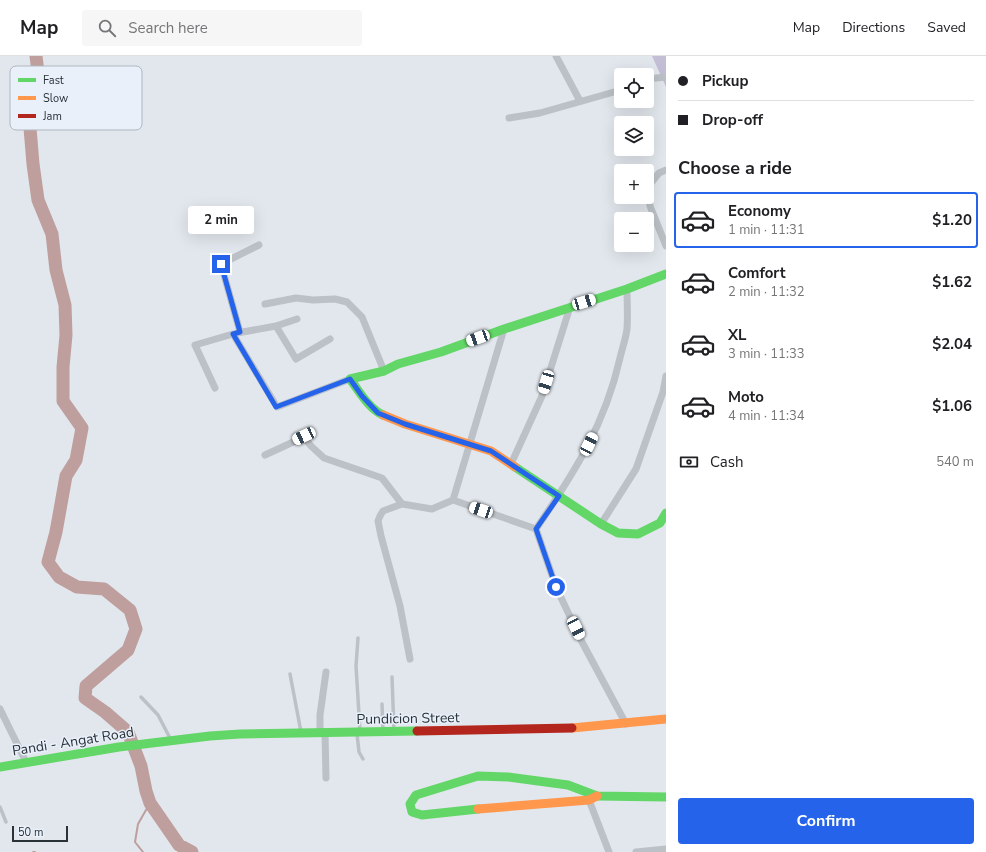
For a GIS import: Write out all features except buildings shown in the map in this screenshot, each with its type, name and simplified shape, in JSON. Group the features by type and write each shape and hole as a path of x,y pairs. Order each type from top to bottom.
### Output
{"street":[{"path":"556,56 580,101"},
{"path":"654,78 666,77"},
{"path":"509,118 540,113 614,92"},
{"path":"666,170 659,173 648,188 650,206 666,246"},
{"path":"259,245 221,264 237,333 276,407 350,379 384,371 398,364 441,352 504,328 627,289 666,274"},
{"path":"536,529 559,496 583,456 601,419 614,385 627,328 627,289"},
{"path":"265,304 296,298 347,302 362,317 384,371"},
{"path":"511,464 542,396 570,307"},
{"path":"215,388 195,345 237,333 276,326 297,319"},
{"path":"276,326 296,359 330,339"},
{"path":"453,500 504,328"},
{"path":"601,524 636,469 663,392 666,376"},
{"path":"350,379 362,396 378,413 405,424 491,451 601,524 618,533 638,534 660,523 666,513"},
{"path":"265,455 304,436 311,446 324,458 382,478 402,504"},
{"path":"410,659 400,606 378,521 383,511 402,504 432,509 453,500 536,529"},
{"path":"536,529 556,587 582,642 626,724"},
{"path":"326,672 320,715 326,778"},
{"path":"0,709 26,762"},
{"name":"Pundicion Street","path":"150,744 240,734 574,728 666,719"},
{"name":"Pandi - Angat Road","path":"0,766 150,744"},
{"path":"609,852 593,798 568,785 508,777 478,776 416,795 410,804 412,812 422,815 593,798 666,797"},
{"path":"636,852 666,849"}],"lane":[{"path":"358,638 356,666 358,732 359,752 363,759"},
{"path":"290,674 301,733"},
{"path":"392,677 394,732"},
{"path":"141,698 158,715 171,741"},
{"path":"382,704 383,732"},
{"path":"0,807 6,822"}],"shaded area":[{"path":"652,56 666,56 666,87"}],"waterway":[{"path":"36,56 37,66"},
{"path":"30,130 38,200 52,234 56,270 65,305 66,335 63,367 63,401 82,428 76,460 66,476 56,532 48,562 59,577 77,587 104,589 130,610 136,629 128,650 86,686 85,698 105,712 128,732 141,766 150,803 179,845 192,852"},
{"path":"143,852 135,842 138,824 150,803"}],"traffic: fast":[{"path":"383,415 373,409 350,379 384,371 398,364 441,352 504,329 627,289 666,274"},
{"path":"515,467 601,524 618,533 638,534 660,523 666,513"},
{"path":"0,767 119,747 210,736 240,734 417,731"},
{"path":"478,809 422,815 412,812 410,804 416,795 478,776 508,777 568,785 597,796 666,797"}],"traffic: slow":[{"path":"383,415 405,424 491,451 515,467"},
{"path":"572,728 666,719"},
{"path":"478,809 589,800 597,796"}],"traffic: jam":[{"path":"417,731 572,728"}],"route":[{"path":"221,264 240,332 233,334 276,407 350,379 362,396 378,413 405,424 491,451 559,496 536,529 556,587"}]}
